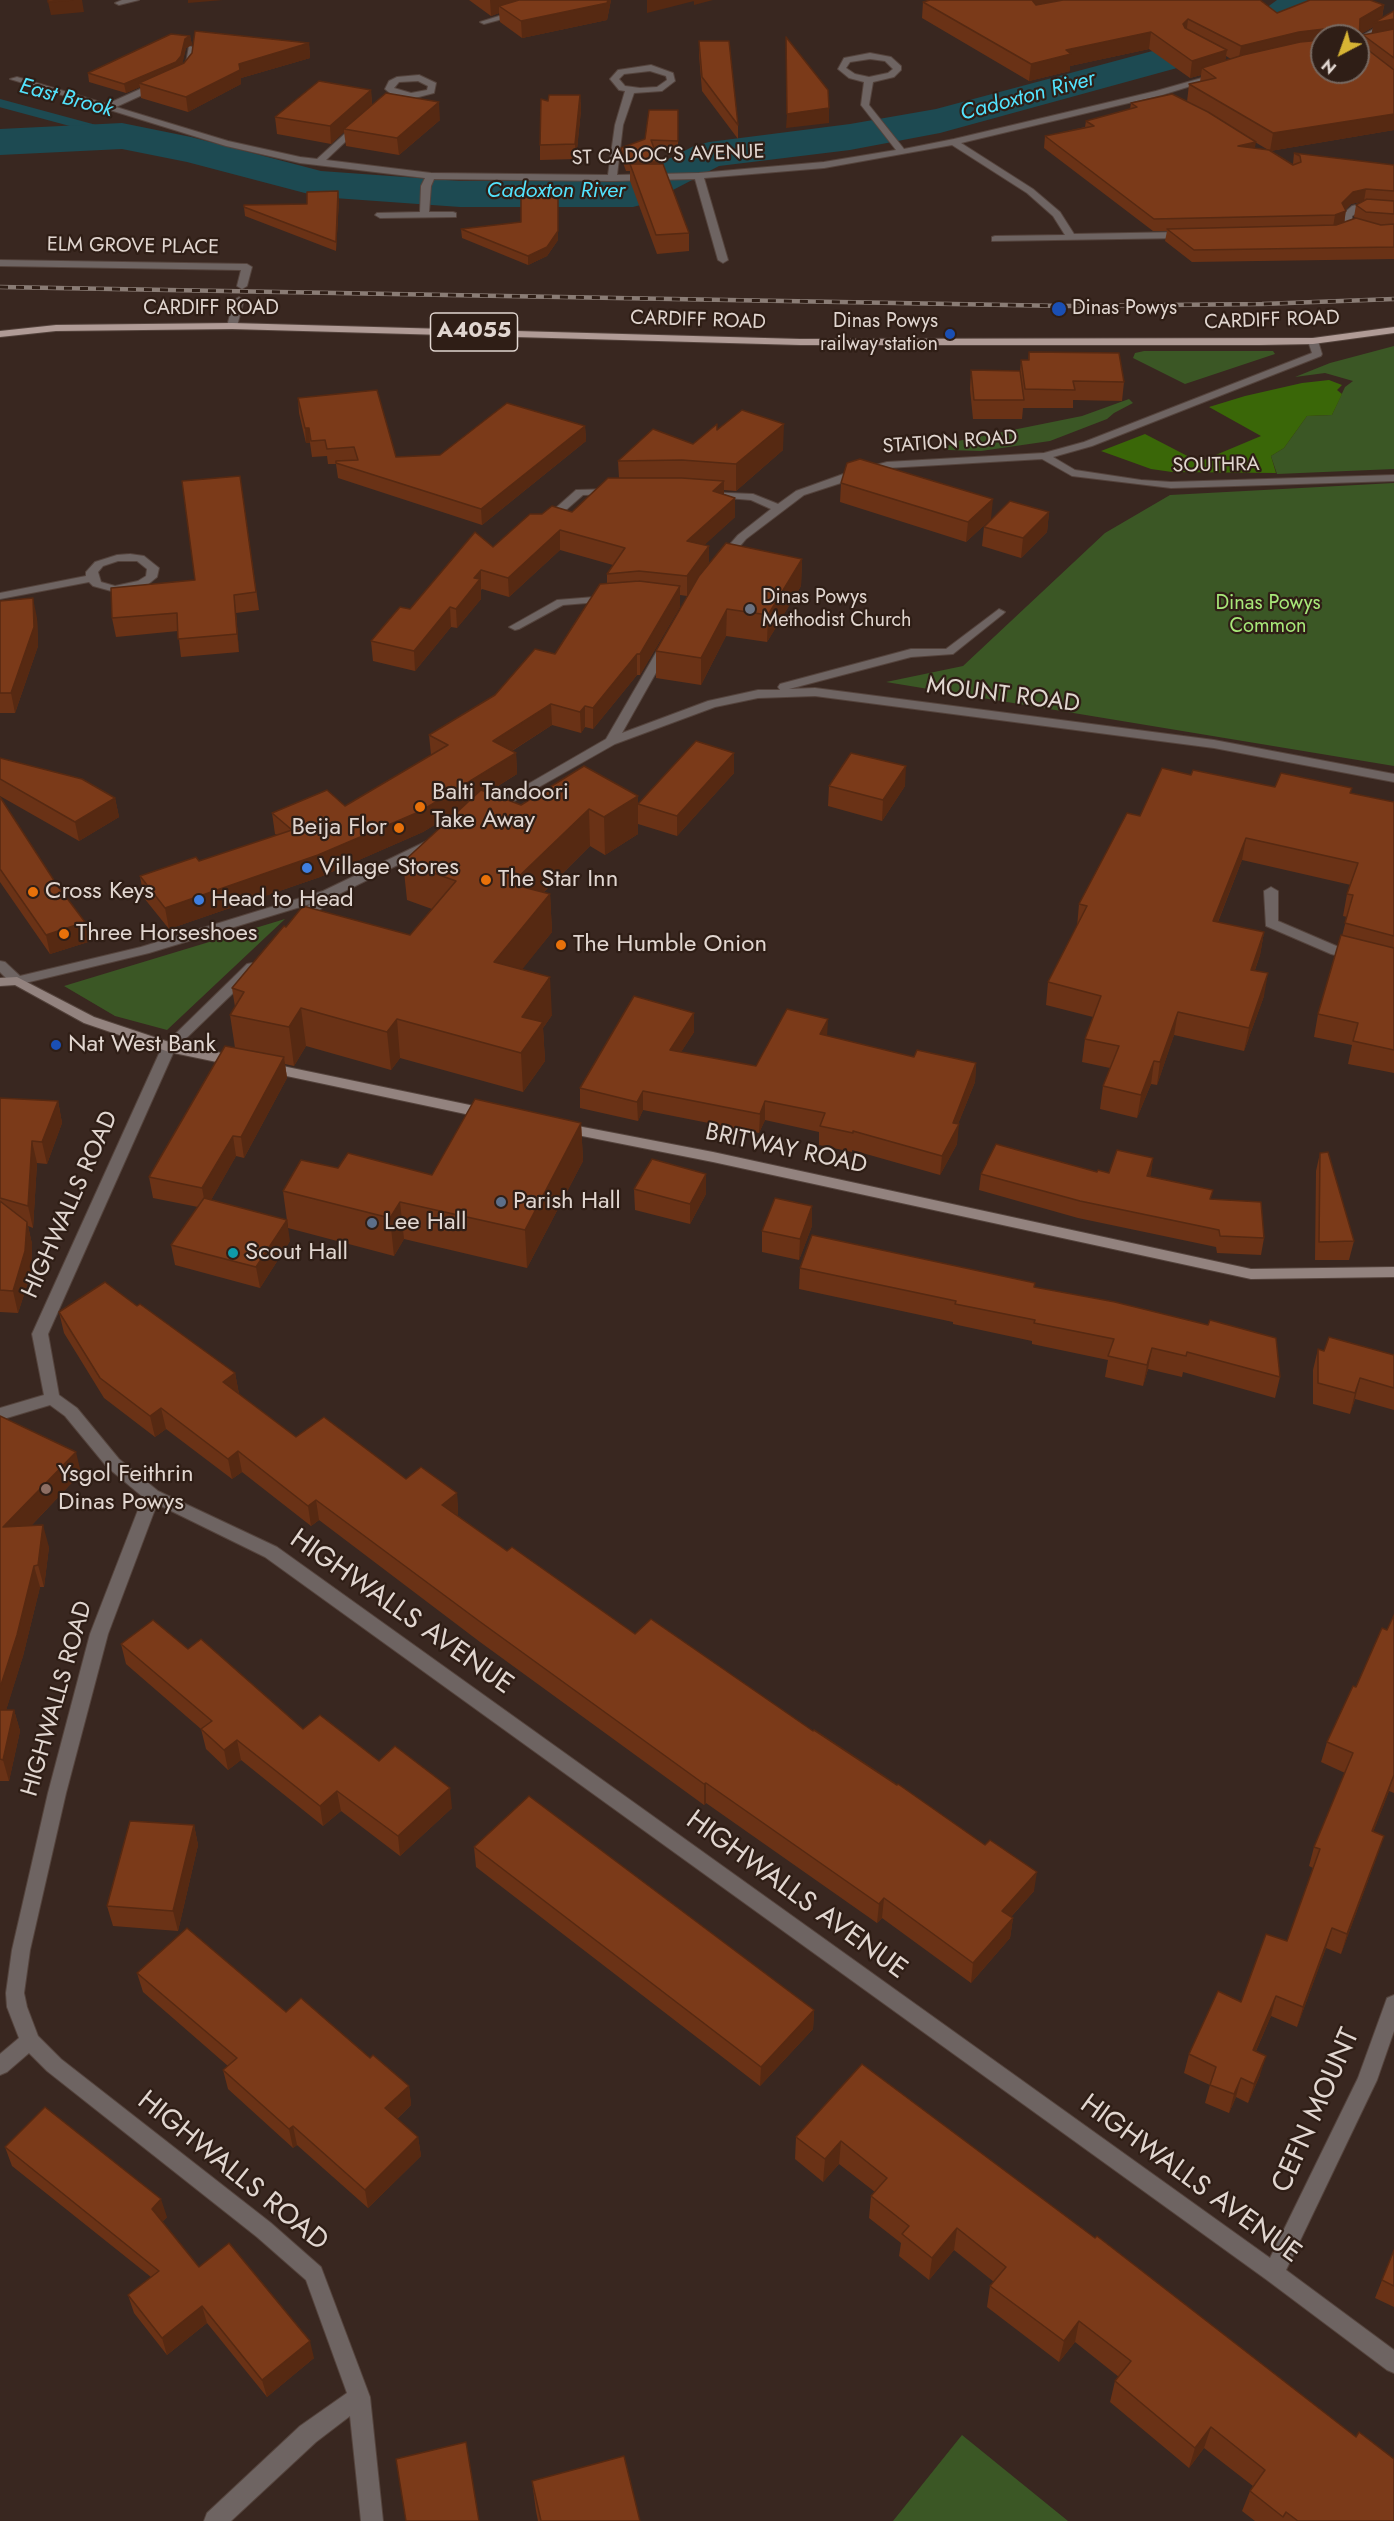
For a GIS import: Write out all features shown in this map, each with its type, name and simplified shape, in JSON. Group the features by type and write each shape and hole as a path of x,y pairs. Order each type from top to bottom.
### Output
{"main road":[{"name":"CARDIFF ROAD","path":"0,334 56,328 232,326 800,342 1313,341 1394,330"}],"street":[{"path":"119,3 135,0"},
{"path":"484,22 532,8"},
{"path":"1370,34 1394,19"},
{"path":"109,107 181,74 188,67 192,48"},
{"path":"870,56 888,59 897,66 896,72 891,75 869,80 846,73 842,69 843,64 854,57 870,56"},
{"path":"651,68 671,77 671,81 659,89 630,90 616,84 614,80 616,75 631,69 651,68"},
{"name":"ST CADOC'S AVENUE","path":"14,79 258,152 431,176 612,178 699,176 824,165 902,152 954,142 1159,93 1226,71"},
{"path":"869,80 865,105 878,125 902,152"},
{"path":"612,178 620,125 630,90"},
{"path":"1159,93 1169,99"},
{"path":"319,162 362,122 397,94"},
{"path":"954,142 1030,191 1057,214 1071,237"},
{"path":"424,214 426,186 431,176"},
{"path":"699,176 723,260"},
{"path":"1394,208 1374,205 1355,208 1347,215 1348,226 1369,231 1394,231"},
{"path":"380,215 453,214"},
{"path":"995,239 1191,235"},
{"name":"ELM GROVE PLACE","path":"0,263 247,267 242,286"},
{"path":"232,326 239,300"},
{"name":"STATION ROAD","path":"715,568 742,537 777,508 800,493 886,465 1044,456 1088,444 1317,354 1313,341"},
{"name":"SOUTHRA","path":"1044,456 1072,472 1141,483 1315,482 1394,478"},
{"path":"537,530 580,492 626,492"},
{"path":"694,493 753,497 777,508"},
{"path":"0,596 92,578 105,587 123,589 142,584 151,577 153,568 140,558 117,558 99,564 92,573 92,578"},
{"path":"515,627 561,602 617,598"},
{"path":"759,694 912,653 950,652 999,612"},
{"path":"476,818 611,741 669,640"},
{"name":"MOUNT ROAD","path":"611,741 712,704 759,694 815,692 1178,740 1394,777"},
{"path":"0,982 16,981 144,950 328,894 436,840"},
{"path":"1271,891 1270,923 1336,951 1394,966"},
{"path":"286,934 328,894"},
{"path":"170,1047 262,958"},
{"path":"0,965 16,981 89,1020 170,1047 504,1117"},
{"name":"HIGHWALLS ROAD","path":"52,1398 40,1334 170,1047"},
{"name":"BRITWAY ROAD","path":"550,1126 712,1157 1251,1274 1394,1272"},
{"path":"0,1414 52,1398 71,1412 113,1463 152,1495"},
{"name":"HIGHWALLS ROAD","path":"152,1495 99,1634 57,1793 21,1950 15,1993 22,2023 30,2041 54,2065 264,2230 315,2274 359,2397 372,2521"},
{"name":"HIGHWALLS AVENUE","path":"152,1495 271,1552 1274,2273 1394,2363"},
{"name":"CEFN MOUNT","path":"1274,2273 1367,2080 1394,2004"},
{"path":"0,2066 30,2041"},
{"path":"215,2521 308,2434 359,2397"}],"green space":[{"path":"1394,346 1394,469 1277,474 1271,456 1284,448 1307,416 1332,415 1345,387 1353,381 1325,373 1295,377 1330,363"},
{"path":"1144,351 1273,351 1275,354 1185,384 1133,358 1135,353"},
{"path":"1329,380 1342,385 1337,390 1342,394 1332,415 1307,416 1284,448 1271,456 1276,473 1172,472 1151,469 1101,451 1145,434 1199,462 1261,436 1209,407 1302,383"},
{"path":"1129,399 1133,403 1107,419 1050,441 981,451 948,450 946,447 958,441 1082,416"},
{"name":"Dinas Powys Common","path":"1394,483 1394,766 886,682 963,666 1105,533 1170,495"},
{"path":"285,919 167,1030 115,1016 64,986"},
{"path":"962,2435 1068,2521 893,2521"}],"building":[{"path":"48,0 73,0 48,2"},
{"path":"519,0 608,0 607,3 521,21 499,6"},
{"path":"930,0 1032,0 1036,5 1063,0 1260,0 1277,13 1310,0 1370,0 1384,5 1360,19 1360,24 1310,24 1310,31 1241,46 1188,19 1183,24 1185,28 1227,50 1192,61 1151,32 1066,50 1071,54 1031,64 923,2"},
{"path":"1394,11 1394,19 1373,23"},
{"path":"1394,29 1394,58 1370,40 1370,34"},
{"path":"195,31 309,43 239,64 240,70 186,97 139,83 184,63 192,53"},
{"path":"171,34 190,36 185,39 181,56 176,62 124,84 88,73"},
{"path":"786,37 828,90 829,108 787,114"},
{"path":"699,41 729,41 738,125 702,77"},
{"path":"1310,41 1310,84 1370,84 1370,51 1394,70 1394,114 1273,133 1189,84 1216,78 1202,68 1243,55"},
{"path":"319,81 371,90 330,126 275,117"},
{"path":"386,93 439,102 397,138 344,129"},
{"path":"1172,94 1208,112 1256,142 1238,146 1269,150 1293,165 1301,162 1300,156 1294,153 1394,165 1394,191 1366,189 1353,192 1342,203 1346,211 1335,215 1154,219 1045,136 1094,126 1086,121 1137,107 1131,103"},
{"path":"549,95 580,95 575,144 540,145 541,99 548,101"},
{"path":"649,110 678,110 678,141 651,140 659,162 626,162 621,148 645,139"},
{"path":"630,164 663,164 689,233 656,235"},
{"path":"338,191 336,242 244,207 244,205 307,204 307,192"},
{"path":"521,197 558,197 558,231 547,247 528,256 461,229 521,222"},
{"path":"1367,199 1394,201 1394,214 1366,212 1356,205"},
{"path":"1356,218 1381,225 1394,224 1394,247 1194,250 1167,229 1336,225"},
{"path":"1029,352 1119,353 1124,382 1073,381 1075,390 1025,389 1021,360 1029,360"},
{"path":"971,370 1020,371 1024,400 974,400"},
{"path":"377,390 396,457 440,455 507,403 585,426 481,509 336,463 336,461 358,460 354,447 327,449 325,440 311,441 309,428 305,428 298,398"},
{"path":"742,410 784,424 736,464 682,460 618,461 653,429 693,444 717,424 717,430"},
{"path":"860,459 993,499 968,522 841,483 847,463"},
{"path":"240,476 256,592 234,595 237,634 178,639 177,613 112,618 111,588 195,580 182,481"},
{"path":"608,478 682,478 724,481 713,491 735,498 687,541 709,546 687,576 639,571 607,574 625,548 560,530 508,578 481,570 474,578 480,579 456,609 450,607 414,651 371,641 400,607 410,609 475,532 493,547 530,514 542,514 552,506 572,512"},
{"path":"1010,501 1049,512 1023,538 984,527"},
{"path":"726,543 802,559 768,615 727,609 701,658 656,651 699,576"},
{"path":"639,581 680,586 640,654 637,654 593,708 585,706 580,712 551,704 493,741 516,753 421,811 318,855 165,908 140,876 196,857 199,861 292,830 272,813 327,790 345,806 448,745 429,735 495,695 535,649 555,654 600,584"},
{"path":"33,598 34,627 11,693 0,693 0,601"},
{"path":"696,741 734,753 677,816 638,804"},
{"path":"851,753 906,766 883,800 829,786"},
{"path":"0,758 82,779 115,798 75,822 0,779"},
{"path":"584,766 638,796 604,817 589,809 511,884 550,894 494,962 550,977 522,1017 543,1022 521,1053 397,1019 387,1032 301,1008 289,1027 230,1015 244,992 232,988 303,906 410,935 456,881 403,862 481,790 521,805"},
{"path":"1162,768 1191,775 1193,770 1275,787 1281,773 1352,788 1350,793 1394,802 1394,936 1345,923 1353,895 1347,894 1358,863 1246,838 1213,921 1264,932 1251,970 1268,973 1249,1028 1178,1012 1160,1062 1154,1061 1141,1095 1103,1086 1119,1046 1085,1039 1101,996 1048,982 1087,906 1079,904 1127,813 1140,816"},
{"path":"0,797 57,885 85,922 46,935 0,869"},
{"path":"1341,935 1394,948 1394,1050 1353,1041 1358,1023 1318,1014"},
{"path":"634,996 694,1013 670,1050 756,1066 787,1009 828,1019 820,1034 914,1057 917,1050 976,1063 953,1123 959,1124 942,1156 853,1131 853,1133 820,1126 825,1113 765,1101 760,1114 643,1091 637,1102 580,1088"},
{"path":"225,1046 284,1057 241,1137 233,1136 202,1188 149,1177"},
{"path":"0,1098 58,1101 42,1142 32,1141 28,1206 0,1198"},
{"path":"475,1099 581,1123 525,1230 400,1202 390,1218 283,1191 301,1160 338,1168 348,1153 432,1175"},
{"path":"996,1144 1097,1172 1098,1170 1109,1173 1117,1150 1153,1158 1147,1176 1213,1190 1210,1199 1261,1202 1264,1238 1220,1236 1219,1230 1080,1201 981,1174"},
{"path":"1328,1152 1354,1241 1319,1242 1320,1153"},
{"path":"652,1159 706,1174 690,1204 634,1189"},
{"path":"204,1198 287,1220 256,1267 171,1245"},
{"path":"775,1198 812,1206 800,1239 762,1231"},
{"path":"0,1201 27,1222 25,1251 13,1291 0,1290"},
{"path":"812,1235 1035,1283 1034,1287 1115,1302 1208,1325 1210,1320 1276,1338 1280,1377 1187,1352 1186,1356 1152,1348 1147,1365 1108,1356 1114,1339 955,1304 956,1301 800,1268"},
{"path":"105,1282 137,1306 140,1304 235,1373 223,1382 296,1437 324,1417 406,1479 421,1467 457,1493 442,1505 507,1551 512,1547 635,1634 651,1619 813,1731 898,1784 985,1845 990,1840 1037,1872 1002,1911 1013,1918 973,1963 884,1898 879,1904 706,1783 704,1784 316,1500 308,1506 238,1451 228,1459 161,1408 150,1416 100,1378 59,1312"},
{"path":"1329,1337 1394,1355 1394,1388 1360,1378 1355,1393 1318,1383 1318,1349 1324,1351"},
{"path":"0,1416 76,1452 3,1527 43,1525 38,1565 34,1566 17,1635 0,1688"},
{"path":"1394,1615 1394,1775 1372,1831 1384,1836 1347,1934 1332,1928 1303,2007 1276,1996 1253,2050 1266,2056 1254,2084 1241,2078 1234,2094 1210,2085 1216,2067 1189,2054 1218,1991 1241,2002 1266,1934 1287,1941 1320,1849 1314,1847 1353,1753 1327,1742 1353,1686 1356,1687 1382,1628 1387,1630"},
{"path":"153,1620 188,1649 201,1639 303,1729 320,1715 379,1761 395,1746 450,1788 398,1836 337,1791 320,1806 237,1740 224,1750 201,1729 212,1721 121,1644"},
{"path":"0,1710 14,1710 3,1760 0,1759"},
{"path":"529,1796 814,2010 761,2067 474,1847"},
{"path":"130,1821 194,1825 173,1911 107,1906"},
{"path":"187,1928 286,2012 301,1998 370,2058 373,2055 409,2086 385,2108 418,2137 365,2190 293,2126 289,2129 223,2070 237,2058 137,1973"},
{"path":"862,2064 1095,2238 1097,2236 1356,2437 1359,2432 1394,2459 1394,2521 1298,2521 1286,2512 1283,2517 1250,2491 1265,2470 1211,2427 1195,2448 1115,2381 1131,2361 1079,2321 1064,2341 990,2286 1006,2267 957,2228 932,2258 902,2234 909,2226 871,2196 887,2178 841,2141 825,2159 796,2137"},
{"path":"45,2107 161,2199 152,2209 199,2267 229,2243 310,2341 262,2380 202,2306 162,2338 128,2295 159,2271 5,2147"},
{"path":"1394,2250 1394,2286 1382,2280"},
{"path":"466,2442 479,2521 406,2521 396,2459"},
{"path":"624,2456 640,2521 541,2521 532,2481"}],"waterway":[{"name":"Cadoxton River","path":"0,142 122,136 191,150 320,184 460,194 633,194 709,155 850,137 940,121 1174,57 1269,24 1302,0"},
{"name":"East Brook","path":"0,103 122,136"}],"railway":[{"path":"0,287 1064,306 1262,304 1394,299"}],"place":[{"name":"Dinas Powys","path":"1059,309"},
{"name":"Dinas Powys railway station","path":"950,334"},
{"name":"Dinas Powys Methodist Church","path":"750,609"},
{"name":"Balti Tandoori Take Away","path":"420,807"},
{"name":"Beija Flor","path":"399,828"},
{"name":"Village Stores","path":"307,868"},
{"name":"The Star Inn","path":"486,880"},
{"name":"Cross Keys","path":"33,892"},
{"name":"Head to Head","path":"199,900"},
{"name":"Three Horseshoes","path":"64,934"},
{"name":"The Humble Onion","path":"561,945"},
{"name":"Nat West Bank","path":"56,1045"},
{"name":"Parish Hall","path":"501,1202"},
{"name":"Lee Hall","path":"372,1223"},
{"name":"Scout Hall","path":"233,1253"},
{"name":"Ysgol Feithrin Dinas Powys","path":"46,1489"}]}
